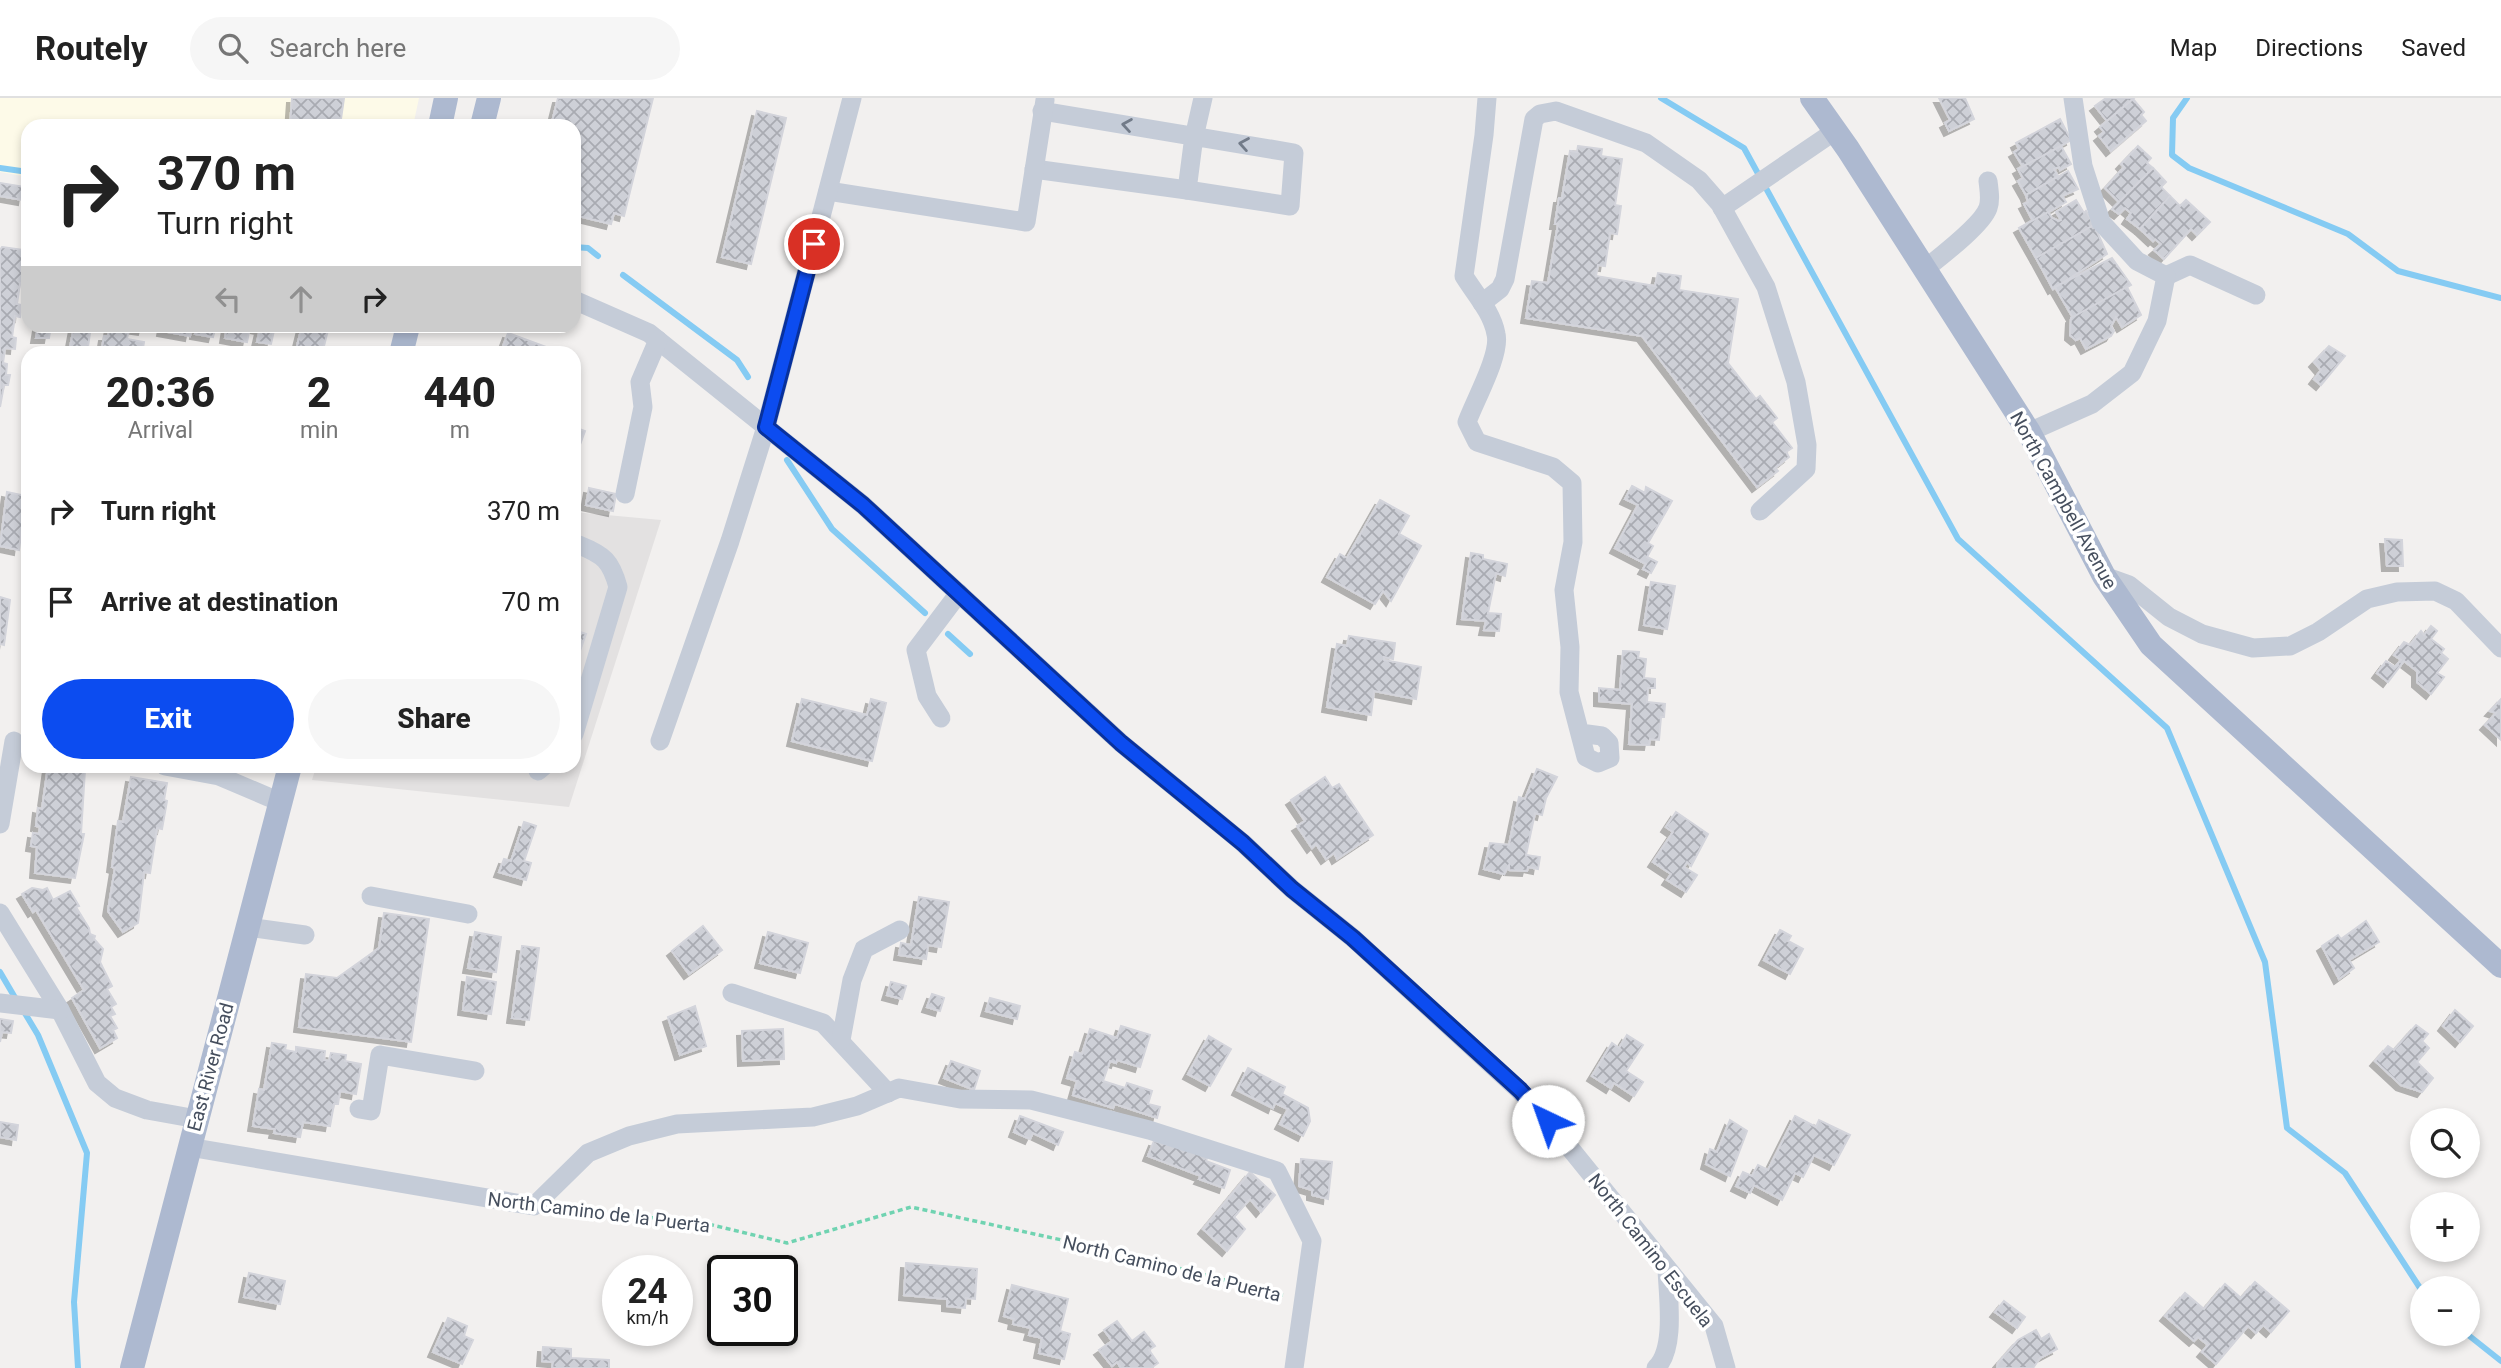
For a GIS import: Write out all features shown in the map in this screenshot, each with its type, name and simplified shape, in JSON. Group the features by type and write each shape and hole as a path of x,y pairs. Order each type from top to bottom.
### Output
{"main road":[{"path":"442,119 446,98"},
{"path":"483,119 489,98"},
{"name":"North Campbell Avenue","path":"1812,98 2029,432 2104,576 2151,645 2501,966"},
{"name":"East River Road","path":"132,1368 288,773"}],"street":[{"path":"660,741 730,541 766,427 852,98"},
{"path":"1187,190 1194,136 1203,98"},
{"path":"1487,98 1464,276 1482,303 1497,336 1489,371 1467,422 1477,442 1553,467 1572,483 1573,542 1564,590 1570,647 1569,692 1580,733"},
{"path":"2073,98 2083,166 2101,222 2137,261 2166,276"},
{"path":"828,191 1026,222 1034,169 1044,104 1194,136 1294,153 1290,206 1034,169"},
{"path":"1482,303 1500,289 1504,279 1534,119 1540,114 1556,111 1646,143 1699,180 1722,208 1766,287 1796,382 1807,445 1806,469 1760,511"},
{"path":"1722,208 1835,131"},
{"path":"1924,269 1958,244 1987,211 1990,200 1988,181"},
{"path":"2166,276 2190,265 2256,295"},
{"path":"2029,432 2092,404 2132,373 2157,321 2166,276"},
{"name":"North Camino Escuela","path":"581,303 649,332 863,505 1121,743 1353,938 1520,1090 1714,1326 1726,1368"},
{"path":"625,494 643,407 640,382 658,340"},
{"path":"581,546 598,553 613,568 618,587 581,711"},
{"path":"2104,576 2129,585 2169,617 2202,634 2253,648 2290,646 2318,632 2367,599 2396,592 2435,591 2456,601 2501,648"},
{"path":"941,718 927,696 916,650 959,593"},
{"path":"0,824 14,741"},
{"path":"203,773 219,776 280,802"},
{"path":"371,896 468,914"},
{"path":"0,913 50,1009 97,1083 115,1098 147,1110 197,1119"},
{"path":"248,927 305,935"},
{"path":"841,1040 852,980 864,948 900,930"},
{"path":"732,993 823,1023 888,1093"},
{"path":"0,1003 50,1009"},
{"path":"359,1109 370,1111 380,1055 475,1072"},
{"path":"534,1206 589,1153 629,1136 677,1124 813,1117 856,1106 899,1088 960,1099 1031,1100 1149,1130 1277,1171 1312,1241 1305,1301"},
{"name":"North Camino de la Puerta","path":"189,1147 534,1206"},
{"path":"1656,1368 1662,1362 1667,1344 1668,1269"},
{"name":"North Camino de la Puerta","path":"1294,1368 1305,1301"}],"path":[{"name":"North Camino de la Puerta","path":"534,1206 704,1223 787,1243 911,1207 1112,1251 1305,1301"}],"shaded area":[{"path":"0,98 419,98 414,119 21,119 21,176 0,172"},
{"path":"581,513 661,520 581,770"},
{"path":"314,773 580,773 569,807 312,780"}],"building":[{"path":"292,98 344,98 341,119 290,119"},
{"path":"558,98 653,98 624,216 614,213 611,224 581,217 581,119 553,119"},
{"path":"1939,98 1965,98 1974,119 1949,131 1945,123 1950,120"},
{"path":"2106,98 2134,98 2107,121 2095,106"},
{"path":"2133,99 2144,112 2141,115 2146,121 2111,151 2099,136 2104,132 2100,127"},
{"path":"757,111 786,118 751,264 722,257"},
{"path":"2060,119 2071,140 2023,167 2014,152 2019,149 2016,143"},
{"path":"1578,146 1602,149 1601,156 1622,159 1615,205 1621,206 1617,234 1610,233 1605,266 1598,265 1596,276 1655,286 1658,273 1681,276 1679,290 1738,299 1728,363 1756,399 1760,396 1777,418 1772,422 1792,448 1786,452 1789,457 1775,468 1778,471 1757,487 1642,336 1526,318 1532,281 1548,283 1558,224 1555,224 1559,198 1562,198 1570,151 1577,152"},
{"path":"2061,146 2071,164 2060,170 2059,167 2054,169 2058,176 2026,195 2018,181 2023,178 2018,169"},
{"path":"2138,146 2151,158 2147,163 2153,168 2120,203 2105,188 2124,167 2121,164"},
{"path":"2153,168 2166,182 2161,187 2170,196 2140,229 2127,219 2131,213 2125,208 2119,214 2112,209"},
{"path":"2068,171 2078,189 2062,196 2066,202 2033,221 2024,204 2028,202 2026,195"},
{"path":"0,183 21,186 21,200 0,196"},
{"path":"2170,196 2180,206 2186,200 2210,222 2197,235 2191,229 2164,259 2154,250 2161,244 2155,239 2153,241 2140,229"},
{"path":"2076,200 2094,225 2036,258 2019,228 2048,212 2052,218 2059,221 2061,220 2056,212"},
{"path":"2094,225 2107,254 2053,289 2036,258"},
{"path":"2,247 21,250 21,283 17,304 21,305 20,317 15,316 12,337 16,338 15,349 5,348 3,363 7,364 6,375 10,375 8,385 4,385 0,407"},
{"path":"2112,258 2131,285 2073,318 2055,287"},
{"path":"2127,287 2141,315 2122,327 2116,317 2111,326 2114,331 2111,336 2086,349 2080,338 2076,340 2070,335 2071,318"},
{"path":"37,333 50,333 49,338 36,338"},
{"path":"73,333 90,333 88,346 70,346"},
{"path":"109,333 128,333 127,339 144,342 143,346 102,346 104,336 108,336"},
{"path":"195,333 214,333 213,337"},
{"path":"226,333 249,333 247,342 225,338"},
{"path":"259,333 273,333 271,344 257,342"},
{"path":"300,333 327,333 324,346 297,346"},
{"path":"508,333 543,346 503,346"},
{"path":"2329,346 2345,356 2321,385 2314,379 2321,370 2314,362"},
{"path":"1632,486 1645,493 1646,487 1672,501 1648,543 1653,546 1647,557 1657,562 1651,573 1643,569 1646,564 1615,548 1638,505 1625,499"},
{"path":"589,488 616,494 613,511 586,505"},
{"path":"7,492 21,495 19,550 0,546"},
{"path":"1380,500 1409,516 1399,534 1421,546 1391,601 1383,591 1375,604 1327,577 1340,554 1347,558"},
{"path":"2385,539 2402,540 2403,566 2387,566"},
{"path":"1471,553 1483,555 1483,559 1507,564 1505,576 1496,573 1488,613 1501,614 1499,631 1484,630 1486,621 1462,619"},
{"path":"1651,582 1675,586 1667,629 1644,625"},
{"path":"0,597 10,600 4,645 0,644"},
{"path":"2431,626 2437,631 2431,639 2444,649 2441,653 2448,659 2437,673 2444,677 2431,694 2417,682 2417,671 2404,661 2388,682 2377,673 2386,661 2395,667 2401,660 2394,655 2404,642 2410,645 2421,631 2424,635"},
{"path":"581,632 586,634 581,648"},
{"path":"1349,636 1395,643 1393,659 1384,657 1384,660 1421,667 1416,699 1374,691 1371,715 1327,707 1337,644 1347,646"},
{"path":"1623,651 1639,652 1638,658 1646,659 1644,678 1655,679 1655,688 1648,688 1647,702 1665,704 1659,740 1650,739 1649,745 1629,744 1632,704 1599,701 1599,688 1620,690"},
{"path":"802,699 867,715 871,699 886,703 872,761 792,741"},
{"path":"2501,699 2501,740 2485,725 2496,713 2490,711"},
{"path":"1537,769 1557,777 1546,798 1542,815 1535,813 1526,855 1540,857 1538,869 1528,867 1527,871 1509,870 1509,865 1504,874 1484,869 1490,843 1509,845 1519,797 1525,799"},
{"path":"47,773 85,773 81,834 84,834 75,878 35,873 37,847 31,846 33,833 39,834 40,827 36,826 38,808 42,809"},
{"path":"131,777 167,783 164,800 167,801 162,829 157,828 150,873 144,872 138,923 123,932 108,911 115,868 112,867 118,821 123,822"},
{"path":"1325,777 1332,788 1339,784 1373,835 1337,859 1334,853 1326,859 1316,844 1312,848 1297,826 1305,821 1291,800"},
{"path":"1676,812 1708,834 1691,866 1687,862 1684,867 1697,875 1686,892 1667,880 1671,874 1653,862 1673,832 1666,827"},
{"path":"524,822 536,826 524,861 531,863 526,880 499,872 504,859 511,861"},
{"path":"32,888 47,888 53,900 70,891 90,934 95,936 94,939 103,949 100,962 112,986 107,989 116,1004 111,1007 115,1014 110,1016 117,1028 113,1030 117,1038 100,1048 72,998 84,990 36,910 33,912 22,894"},
{"path":"919,897 949,902 941,947 928,945 926,959 899,955 901,943 911,945"},
{"path":"384,913 429,919 411,1042 299,1027 306,974 337,978 379,948"},
{"path":"2366,921 2379,942 2349,960 2354,968 2339,979 2322,946 2338,935 2341,939"},
{"path":"703,926 722,950 689,974 672,951"},
{"path":"1780,930 1791,936 1788,941 1803,949 1790,974 1764,960"},
{"path":"475,932 501,937 496,972 468,968"},
{"path":"768,932 808,943 800,973 760,963"},
{"path":"522,946 539,948 529,1020 512,1018"},
{"path":"467,977 496,982 491,1014 463,1010"},
{"path":"891,982 906,986 902,999 887,995"},
{"path":"932,994 944,998 940,1011 927,1007"},
{"path":"990,998 1020,1006 1017,1019 986,1011"},
{"path":"695,1006 706,1046 680,1055 668,1017"},
{"path":"2455,1010 2473,1026 2460,1042 2443,1026"},
{"path":"0,1019 13,1021 11,1033 2,1032 0,1042"},
{"path":"2416,1025 2428,1034 2422,1041 2429,1048 2417,1062 2433,1078 2422,1092 2401,1085 2375,1061 2388,1046 2394,1050"},
{"path":"1121,1026 1150,1035 1140,1067 1117,1060 1116,1063 1110,1061 1103,1081 1125,1088 1127,1083 1152,1091 1148,1104 1160,1107 1157,1118 1115,1104 1113,1108 1073,1095 1077,1081 1067,1078 1075,1052 1082,1054 1090,1029 1117,1038"},
{"path":"783,1029 784,1059 743,1061 742,1031"},
{"path":"1627,1035 1643,1045 1626,1071 1643,1082 1634,1096 1614,1083 1611,1088 1592,1076 1612,1043 1619,1048"},
{"path":"1209,1036 1231,1049 1210,1086 1188,1074"},
{"path":"272,1043 286,1045 285,1050 296,1052 296,1047 325,1051 324,1060 329,1061 331,1053 346,1055 345,1061 361,1064 356,1094 340,1091 338,1104 334,1104 330,1126 303,1122 300,1137 253,1126 259,1089 264,1090"},
{"path":"951,1061 980,1071 974,1090 944,1078"},
{"path":"1248,1068 1285,1087 1282,1094 1308,1108 1310,1121 1303,1136 1280,1124 1288,1109 1275,1103 1273,1108 1237,1090"},
{"path":"1020,1116 1063,1132 1058,1145 1033,1133 1030,1139 1014,1132"},
{"path":"1795,1116 1816,1127 1819,1120 1850,1135 1834,1165 1814,1155 1803,1177 1795,1173 1782,1200 1754,1185 1750,1193 1736,1186 1743,1172 1752,1176 1758,1165 1768,1170"},
{"path":"1730,1120 1747,1131 1730,1176 1706,1164 1710,1149 1717,1152"},
{"path":"0,1122 18,1125 16,1140 0,1137"},
{"path":"1154,1141 1208,1155 1206,1161 1230,1170 1224,1188 1199,1179 1201,1176 1148,1156"},
{"path":"1301,1159 1332,1162 1328,1199 1312,1195 1312,1190 1299,1186"},
{"path":"1250,1172 1275,1195 1261,1212 1250,1199 1234,1217 1245,1229 1227,1251 1203,1229"},
{"path":"906,1263 977,1269 975,1299 966,1298 965,1308 947,1306 947,1299 904,1295"},
{"path":"249,1273 285,1281 280,1304 244,1297"},
{"path":"2255,1282 2289,1311 2271,1332 2263,1325 2256,1333 2248,1326 2216,1364 2202,1352 2208,1345 2198,1337 2194,1341 2165,1316 2185,1293 2204,1309 2225,1284 2241,1298"},
{"path":"1012,1285 1068,1299 1060,1331 1070,1334 1064,1359 1039,1353 1042,1338 1029,1335 1031,1328 1013,1324 1014,1319 1004,1316"},
{"path":"2004,1301 2025,1317 2017,1328 1995,1312"},
{"path":"448,1318 467,1326 464,1336 473,1340 462,1364 433,1352"},
{"path":"1117,1321 1132,1341 1144,1332 1155,1346 1149,1350 1158,1363 1151,1368 1121,1368 1117,1362 1112,1366 1099,1350 1112,1341 1104,1330"},
{"path":"2036,1330 2041,1339 2049,1334 2057,1349 2040,1358 2033,1368 1997,1368 1998,1363 2018,1340"},
{"path":"543,1347 571,1349 571,1358 609,1360 609,1368 552,1368 553,1362 542,1361"}],"waterway":[{"path":"1661,98 1744,148 1958,539 2167,728 2265,962 2287,1128 2345,1173 2412,1276"},
{"path":"2187,98 2173,118 2172,155 2189,168 2348,234 2398,271 2501,298"},
{"path":"0,168 21,171"},
{"path":"581,248 588,248 598,256"},
{"path":"623,275 737,360 748,377"},
{"path":"787,460 832,529 925,613"},
{"path":"948,634 970,654"},
{"path":"0,972 17,1001"},
{"path":"23,1010 38,1035 87,1153 74,1302 78,1368"},
{"path":"2480,1344 2501,1361"}],"route":[{"path":"814,244 766,427 863,505 1121,743 1353,938 1520,1090 1548,1121"}]}
